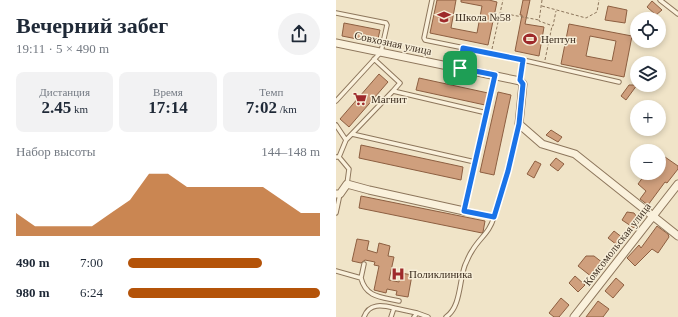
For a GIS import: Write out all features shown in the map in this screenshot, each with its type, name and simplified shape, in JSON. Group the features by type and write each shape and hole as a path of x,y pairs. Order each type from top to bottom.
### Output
{"street":[{"name":"Совхозная улица","path":"336,43 520,80"},
{"path":"520,80 523,84 519,124 542,144 575,154 652,217 678,236"},
{"path":"338,194 347,184 464,211"},
{"name":"Комсомольская улица","path":"574,317 678,184"}],"lane":[{"path":"432,0 424,38 425,40 619,82"},
{"path":"660,0 678,14"},
{"path":"336,13 386,23 387,25 381,52 336,101"},
{"path":"460,68 463,48"},
{"path":"347,184 349,169 338,157 346,140 400,83 374,59"},
{"path":"520,80 523,60"},
{"path":"494,217 464,211 495,75"},
{"path":"394,91 486,113"},
{"path":"446,317 451,314 454,308 461,277 472,250 489,231 508,171 519,124"},
{"path":"336,125 346,140"},
{"path":"352,134 475,162"},
{"path":"336,213 338,194"},
{"path":"364,264 361,278 367,291 373,295 399,300"},
{"path":"336,271 361,278"},
{"path":"364,317 367,310 378,306 417,313 428,317"},
{"path":"391,317 394,308"},
{"path":"414,317 417,313"}],"path":[{"path":"491,54 502,0"},
{"path":"540,20 542,0"},
{"path":"542,6 586,18 596,12 600,0"},
{"path":"544,66 556,10"},
{"path":"500,13 540,20 552,26"}],"building":[{"name":"Школа №58","path":"437,0 456,0 451,28 477,33 482,6 461,2 461,0 489,0 497,2 488,45 430,33"},
{"name":"Нептун","path":"523,0 530,0 525,24 544,27 539,56 515,51 522,15 520,15"},
{"path":"652,1 662,10 660,12 653,12 647,7"},
{"path":"608,6 627,10 625,23 605,20"},
{"path":"344,23 380,30 377,43 342,36"},
{"path":"569,24 630,36 630,46 624,77 561,64","holes":["590,36 616,41 612,61 586,56"]},
{"path":"379,74 388,82 349,127 340,119"},
{"path":"419,78 488,93 485,105 416,90"},
{"path":"630,85 630,92 632,92 626,100 621,96"},
{"path":"498,92 511,95 494,175 480,172"},
{"path":"551,130 562,137 558,142 546,135"},
{"path":"361,145 463,167 461,180 359,158"},
{"path":"556,158 564,164 558,171 550,165"},
{"path":"666,158 678,166 678,169 667,183 665,182 648,205 640,199 646,191 638,184 641,180 666,180"},
{"path":"535,161 541,164 534,178 527,174"},
{"path":"361,196 485,221 483,232 359,208"},
{"path":"627,212 634,213 639,220 634,228 622,220"},
{"path":"657,226 668,234 669,237 658,253 652,249 635,266 627,258 639,245 641,248"},
{"path":"614,231 623,238 617,245 608,238"},
{"path":"357,239 369,241 367,250 377,253 379,243 390,246 388,256 394,257 389,280 399,282 401,273 412,275 408,297 396,295 397,291 387,289 386,293 374,290 379,266 374,265 375,262 365,260 361,263 352,261"},
{"path":"586,256 594,256 603,263 592,277 578,266"},
{"path":"575,276 585,285 578,292 569,283"},
{"path":"616,278 624,285 613,298 605,291"},
{"path":"561,298 569,305 559,317 554,317 549,313"},
{"path":"598,301 609,309 603,317 586,317"}],"place":[{"name":"Школа №58","path":"444,17"},
{"name":"Нептун","path":"530,39"},
{"name":"Магнит","path":"360,99"},
{"name":"Поликлиника","path":"398,274"}],"route":[{"path":"463,48 523,60 520,80 523,84 519,124 508,171 494,217 464,211 495,75 460,68 463,48"}]}
